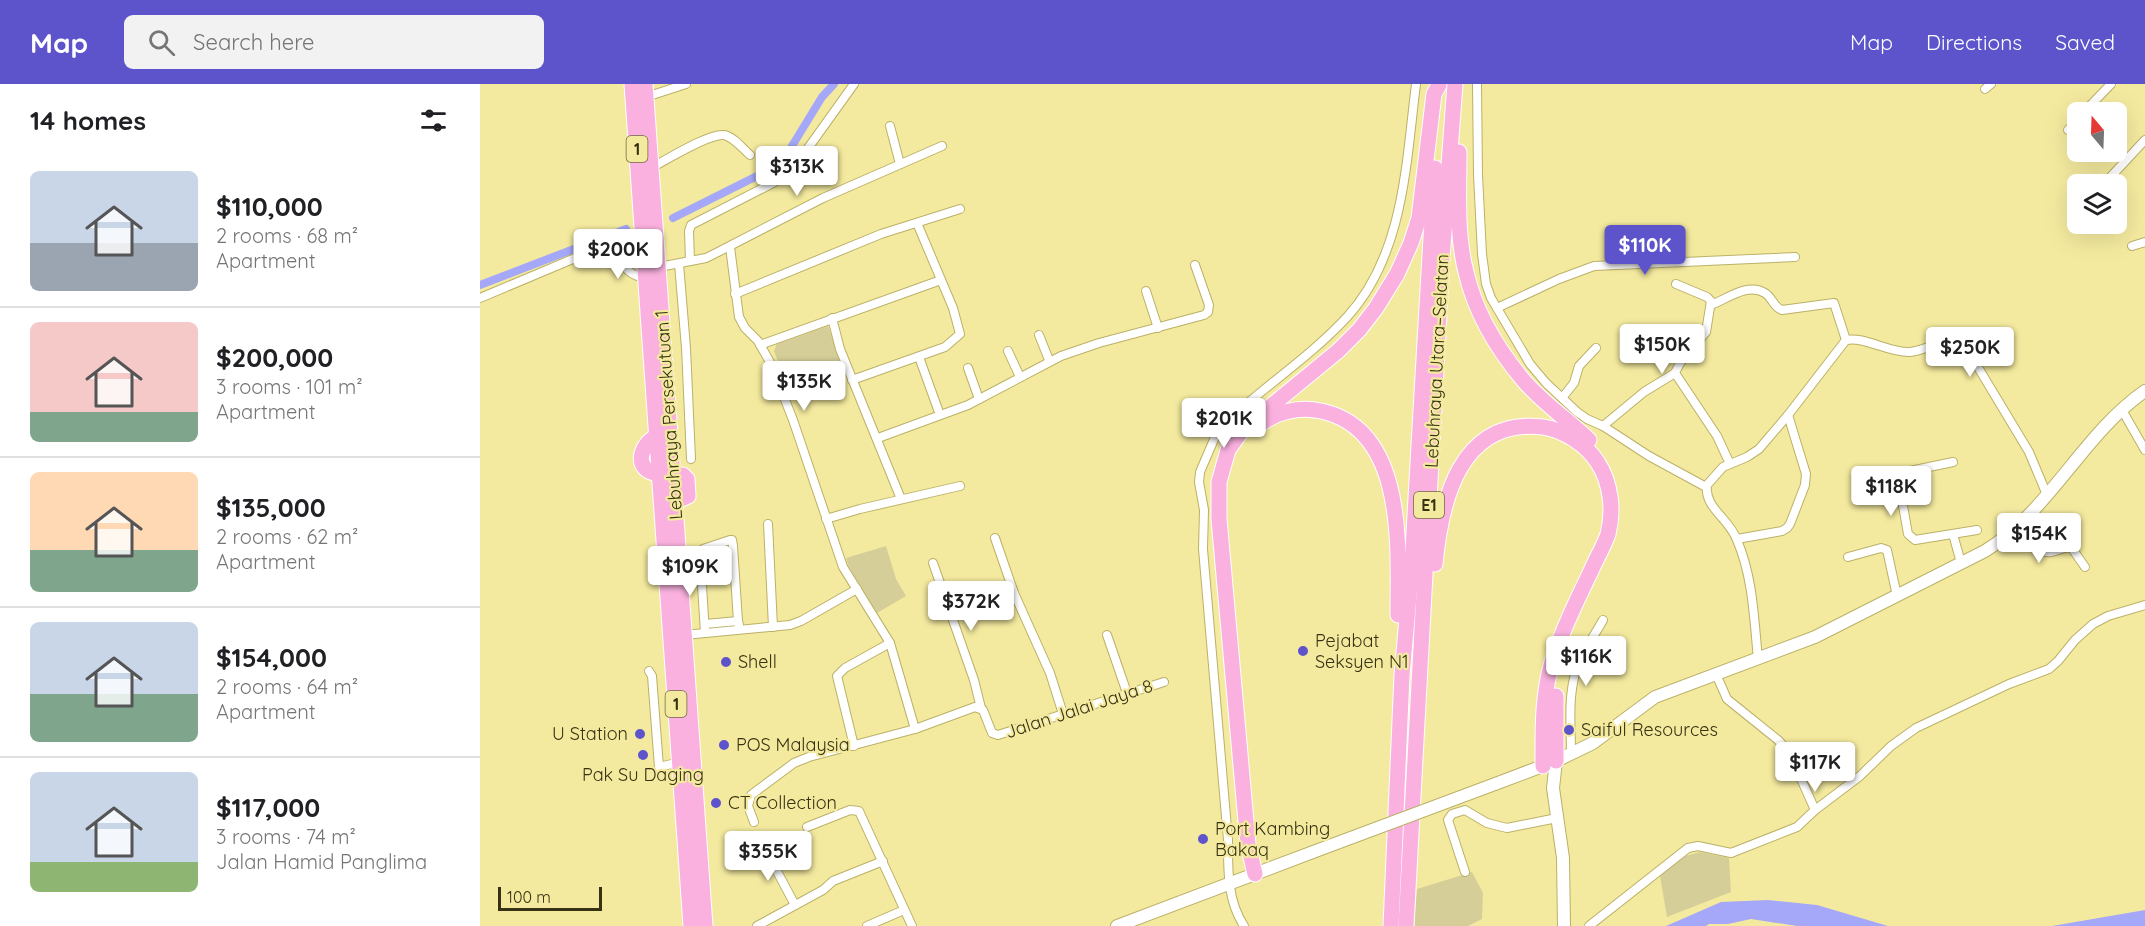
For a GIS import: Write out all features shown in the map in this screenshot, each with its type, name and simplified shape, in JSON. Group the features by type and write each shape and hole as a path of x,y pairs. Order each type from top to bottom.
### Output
{"highway":[{"name":"Lebuhraya Persekutuan 1","path":"632,84 648,212 650,246 645,278 657,435 646,445 643,461 647,471 666,476"},
{"name":"Lebuhraya Utara–Selatan","path":"1391,926 1402,675 1413,538 1439,84"},
{"path":"1259,872 1248,843 1219,519 1219,482 1228,450 1243,429 1338,351 1359,330 1397,274 1419,218 1434,94 1439,84"},
{"name":"Lebuhraya Persekutuan 1","path":"645,90 651,168 648,212"},
{"name":"Lebuhraya Utara–Selatan","path":"1406,926 1454,90"},
{"path":"1454,90 1459,113 1459,203 1462,249 1471,292 1504,356 1525,383 1598,450 1608,465 1619,498 1615,532 1578,615 1561,662 1556,683 1550,764"},
{"name":"Lebuhraya Persekutuan 1","path":"650,246 659,267 666,476 680,762 691,926"},
{"path":"1259,872 1225,491 1231,460 1237,450 1259,424 1272,417 1289,411 1305,409 1333,414 1361,432 1382,462 1392,495 1398,535 1398,657 1402,675"},
{"path":"1416,743 1426,664 1436,549 1449,487 1463,461 1488,438 1514,428 1530,426 1548,428 1570,436 1586,449 1599,464 1610,497 1608,534 1571,612 1547,683 1550,764"},
{"name":"Lebuhraya Persekutuan 1","path":"666,476 675,502 705,926"}],"street":[{"path":"645,90 686,84"},
{"path":"690,261 689,231 692,224 773,183 786,174 796,165 854,84"},
{"path":"1244,926 1234,905 1229,884 1228,840 1203,549 1204,510 1200,472 1215,437 1226,422 1339,326 1357,306 1369,286 1386,253 1394,229 1402,192 1416,84"},
{"path":"1477,84 1482,254 1488,288 1497,308 1530,364 1562,398 1587,419 1603,426 1649,456 1706,488 1712,507 1730,524 1747,566 1758,659"},
{"path":"2093,102 2109,84"},
{"path":"890,126 900,164"},
{"path":"651,168 707,139 722,135 731,138 750,155"},
{"path":"2113,174 2145,140"},
{"path":"659,267 706,258 823,198 942,146"},
{"path":"735,294 881,234 960,209"},
{"path":"852,380 945,347 960,334 953,308 917,223"},
{"path":"2132,246 2145,242"},
{"path":"480,298 606,245 612,247 630,274 645,278"},
{"path":"730,246 739,317 771,364 793,420 843,567 890,643 915,729"},
{"path":"1497,308 1594,266 1795,256"},
{"path":"679,264 686,348 691,459"},
{"path":"878,438 979,399 1050,360 1099,343 1200,318 1208,312 1208,300 1195,265"},
{"path":"760,345 941,280"},
{"path":"1603,426 1644,392 1674,373 1706,332 1711,305 1707,297 1676,284"},
{"path":"1711,305 1749,289 1766,293 1776,308 1782,310 1834,303 1846,340"},
{"path":"1146,291 1158,328"},
{"path":"832,318 840,350 878,438 901,499"},
{"path":"1039,335 1050,360"},
{"path":"1706,488 1712,477 1730,464 1754,454 1788,416 1846,340 1854,339 1891,350 1909,352 1953,341 1964,344 2029,452 2046,495"},
{"path":"1562,398 1574,383 1579,366 1596,348"},
{"path":"1008,351 1020,377"},
{"path":"919,357 940,415"},
{"path":"968,368 979,399"},
{"path":"1674,373 1717,436 1730,464"},
{"path":"1117,926 1550,764 1603,736 1649,700 1815,637 1961,563 1991,547 2012,530 2046,495 2103,429 2145,391"},
{"path":"2122,410 2145,450"},
{"path":"1737,540 1777,533 1785,530 1790,524 1805,485 1806,474 1788,416"},
{"path":"1953,462 1906,473 1900,477 1899,483 1908,534 1911,539 1918,540 1977,530"},
{"path":"826,519 960,486"},
{"path":"768,524 773,627"},
{"path":"2012,530 2033,547 2042,551 2049,552 2071,547 2085,567"},
{"path":"1953,534 1961,563"},
{"path":"995,538 1014,594 1050,673 1063,714"},
{"path":"705,628 700,554 703,549 732,540 739,625"},
{"path":"1848,557 1881,548 1887,550 1897,596"},
{"path":"754,822 747,802 751,795 785,769 801,760 915,729 975,707 981,708 974,680 933,563"},
{"path":"684,635 705,628 790,625 857,590"},
{"path":"1589,926 1688,848 1698,846 1731,853 1797,827 1815,810 1860,776 1891,746 1917,728 2008,684 2049,669 2093,624 2108,615 2145,606"},
{"path":"1571,754 1571,699 1575,674 1603,620"},
{"path":"1107,635 1127,693"},
{"path":"854,746 837,676 845,668 890,643"},
{"path":"650,671 659,767 680,762"},
{"path":"1716,674 1727,699 1778,740 1789,752 1815,810"},
{"name":"Jalan Jalai Jaya 8","path":"981,708 995,735 1164,682"},
{"path":"1550,764 1563,858 1564,926"},
{"path":"807,826 850,810 857,810 912,926"},
{"path":"1465,872 1448,820 1452,814 1465,810 1487,823 1507,828 1557,818"},
{"path":"764,847 795,905"},
{"path":"757,926 822,890 833,881 883,861"},
{"path":"867,926 904,910"}],"shaded area":[{"path":"828,326 843,368 788,388 774,351 777,344"},
{"path":"886,546 896,579 906,596 877,613 846,558"},
{"path":"1700,852 1729,858 1731,892 1667,917 1660,876 1682,857"},
{"path":"1472,872 1483,893 1482,919 1468,926 1414,926 1417,889"}],"water":[{"path":"1768,900 1817,905 1888,926 1797,926 1751,919 1706,926 1666,926 1721,902"},
{"path":"2145,910 2145,926 2052,926"}],"waterway":[{"path":"673,218 781,164 822,97 834,84"},
{"path":"480,285 626,229"}],"place":[{"name":"Pejabat Seksyen N1","path":"1303,651"},
{"name":"Shell","path":"726,662"},
{"name":"Saiful Resources","path":"1569,730"},
{"name":"U Station","path":"640,734"},
{"name":"POS Malaysia","path":"724,745"},
{"name":"Pak Su Daging","path":"643,755"},
{"name":"CT Collection","path":"716,803"},
{"name":"Port Kambing Bakaq","path":"1203,839"}]}
